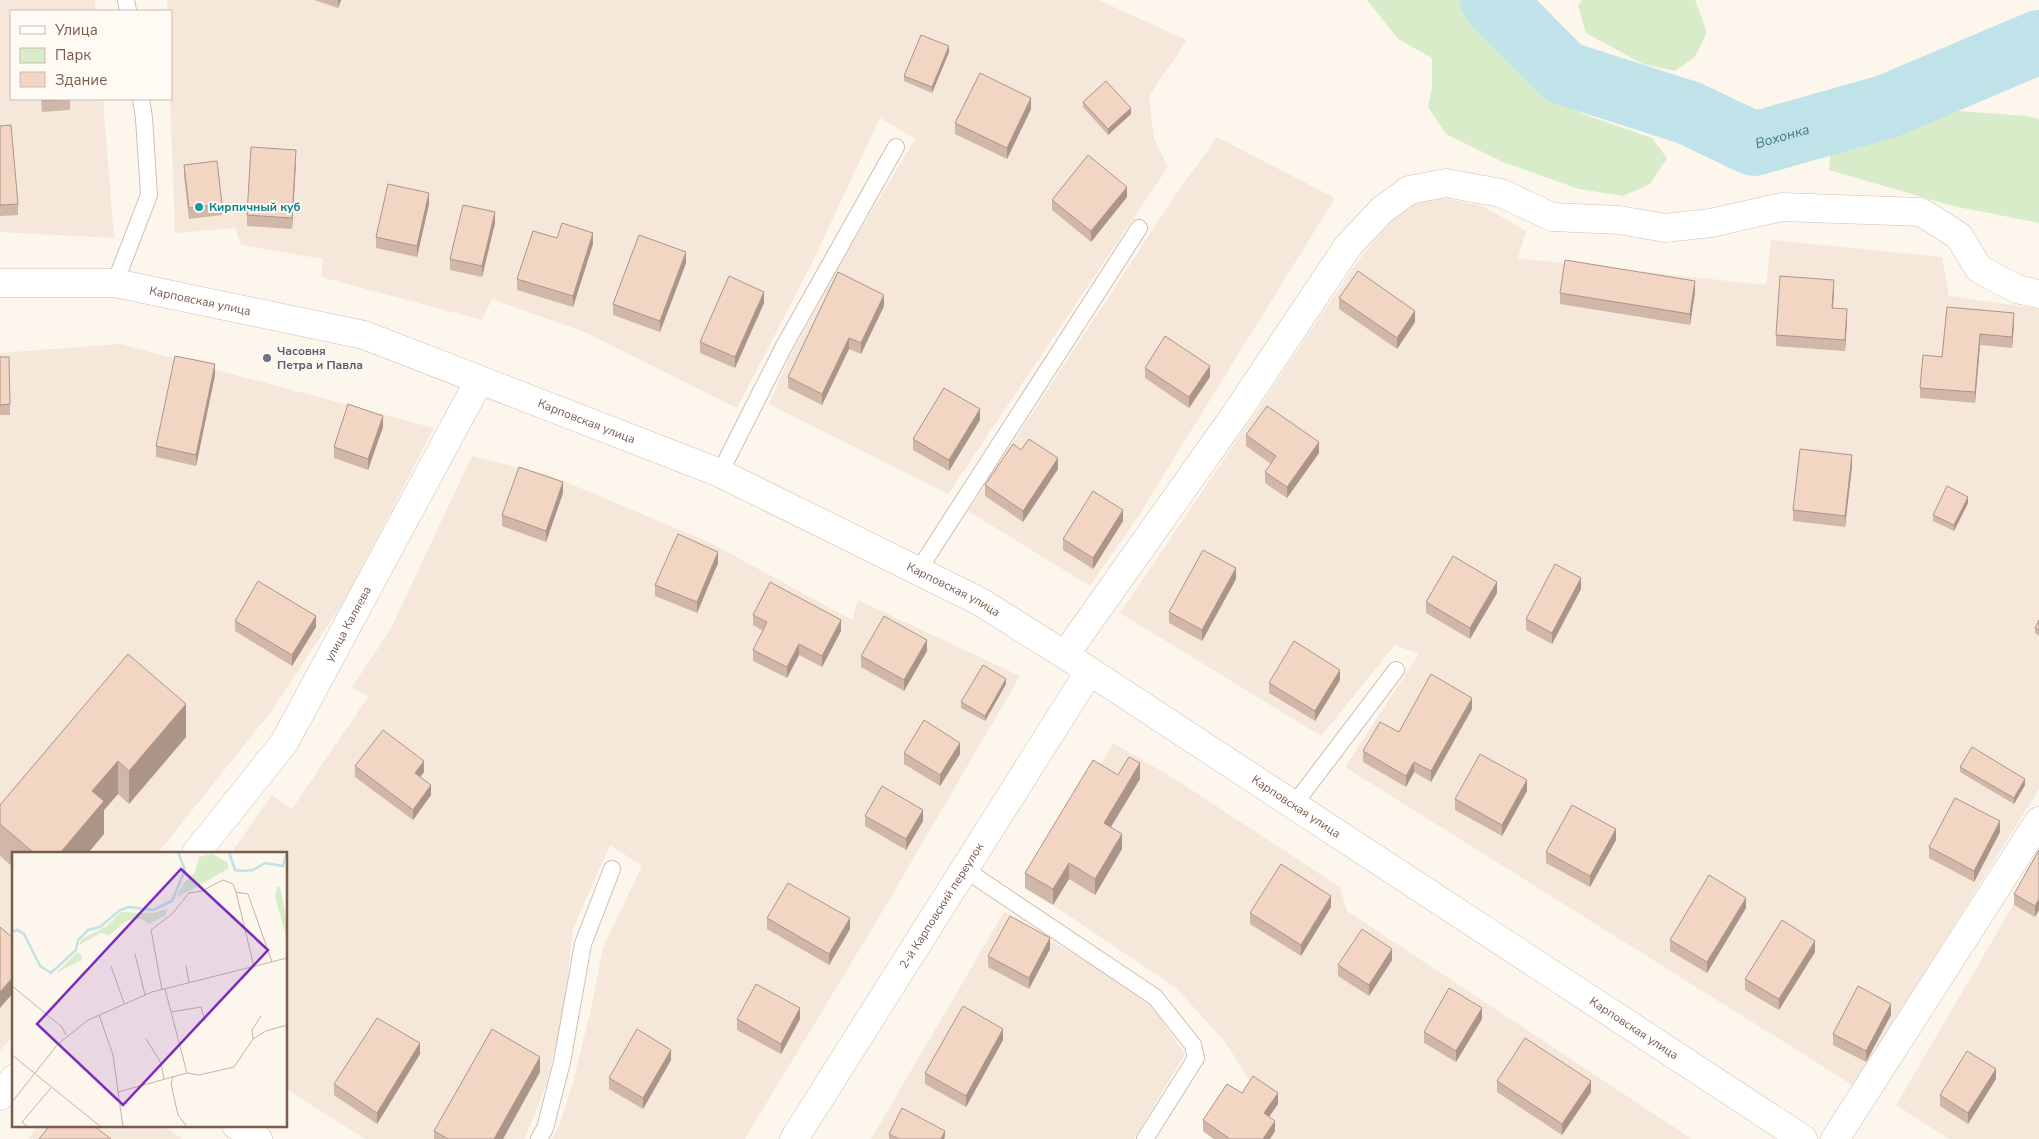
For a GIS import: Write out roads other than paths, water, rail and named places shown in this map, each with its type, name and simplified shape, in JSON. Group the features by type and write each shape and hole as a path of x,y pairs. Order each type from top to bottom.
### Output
{"street":[{"path":"1065,656 1235,415 1348,246 1382,210 1409,190 1446,183 1501,193 1552,217 1620,220 1665,228 1711,224 1782,207 1921,212 1959,236 1979,269 2017,290 2039,294"},
{"name":"Карповская улица","path":"0,283 115,283 364,335 720,473 979,602 1090,672 1803,1139"},
{"name":"улица Каляева","path":"197,852 284,743 479,381"},
{"name":"2-й Карповский переулок","path":"794,1139 1090,672"},
{"path":"1835,1139 2039,821"},
{"path":"0,1096 12,1081"},
{"path":"238,1126 258,1139"}],"lane":[{"path":"115,283 149,194 141,100"},
{"path":"720,473 783,348 896,147"},
{"path":"918,571 1139,228"},
{"path":"1293,806 1396,670"},
{"path":"539,1139 545,1128 562,1062 583,944 612,869"},
{"path":"964,870 1155,997 1193,1045 1196,1058 1145,1139"}],"waterway":[{"name":"Вохонка","path":"1492,0 1564,73 1689,113 1754,144 1888,106 2039,42"}],"place":[{"name":"Кирпичный куб","path":"199,207"},
{"name":"Часовня Петра и Павла","path":"267,358"}]}
